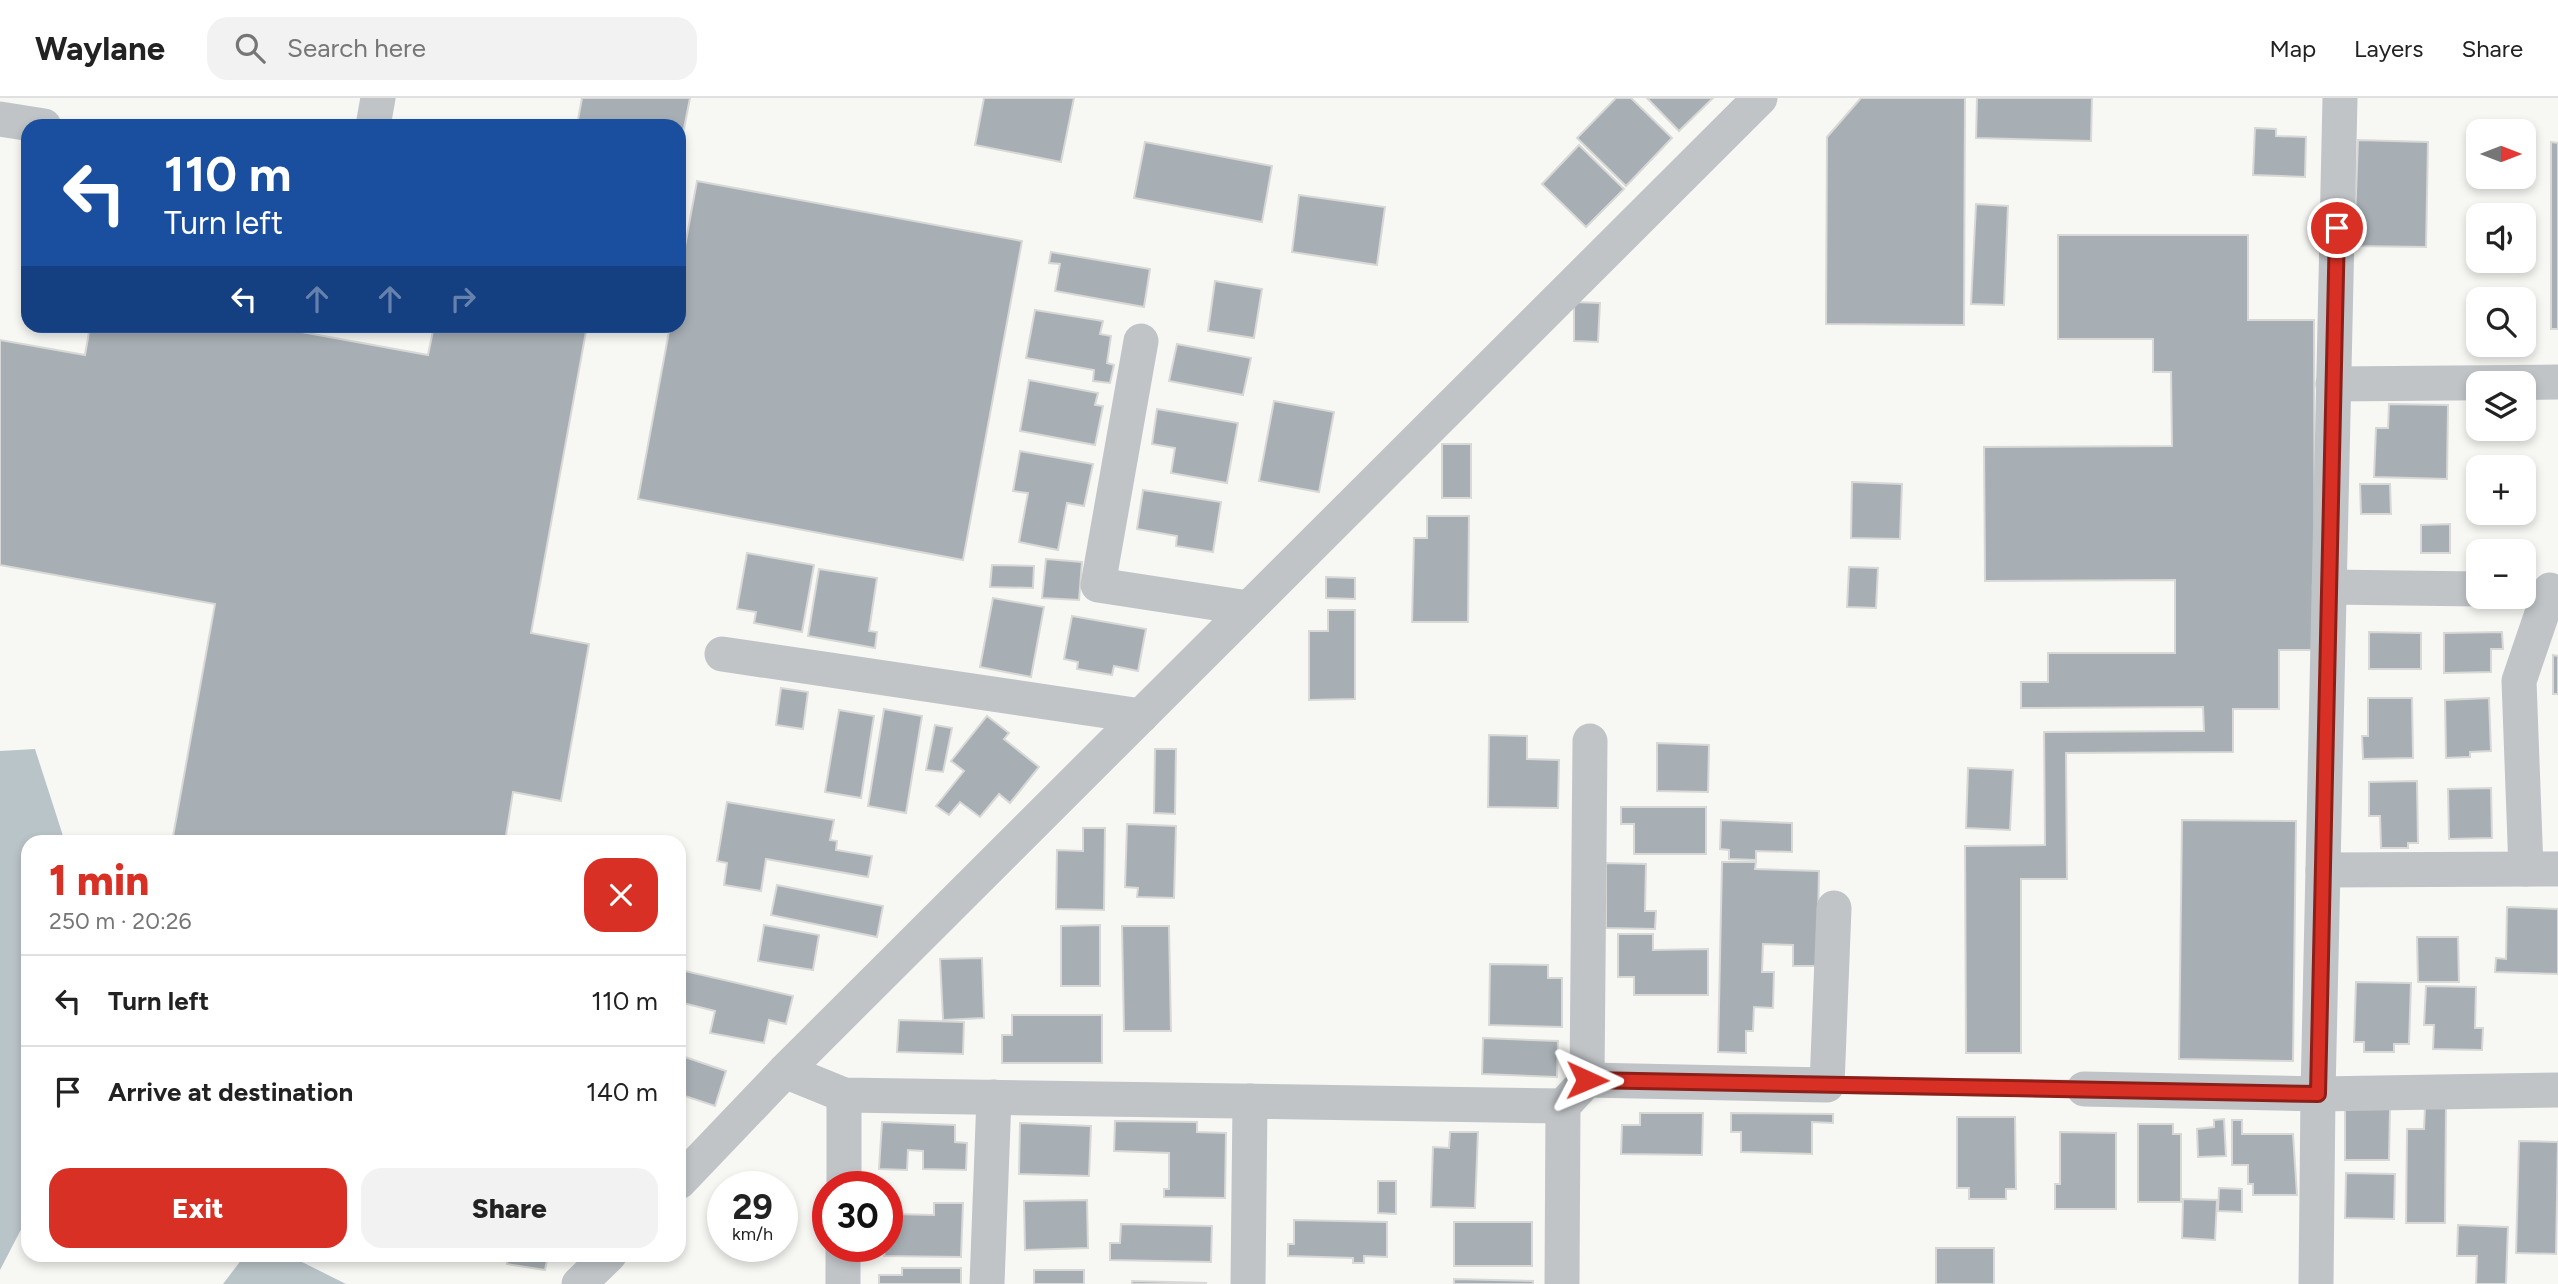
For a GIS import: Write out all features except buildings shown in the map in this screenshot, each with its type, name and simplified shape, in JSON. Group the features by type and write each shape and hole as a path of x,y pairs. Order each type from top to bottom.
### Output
{"street":[{"path":"374,119 378,98"},
{"path":"686,1175 785,1071 1760,98"},
{"path":"2316,1284 2322,870 2340,98"},
{"path":"0,119 21,122"},
{"path":"1141,341 1098,585 1248,608"},
{"path":"2333,384 2558,382"},
{"path":"2329,587 2466,589"},
{"path":"2322,870 2542,869 2519,681 2544,590"},
{"path":"722,654 1141,716"},
{"path":"1563,1284 1563,1106 1587,1080 1590,741"},
{"path":"1587,1080 1826,1085 1834,908"},
{"path":"785,1071 844,1095 1563,1106"},
{"path":"2084,1089 2318,1094 2558,1090"},
{"path":"844,1095 844,1171"},
{"path":"987,1284 994,1097"},
{"path":"1248,1284 1250,1101"},
{"path":"579,1284 602,1262"},
{"path":"843,1262 843,1284"}],"lane":[{"path":"1826,1085 2084,1089"}],"shaded area":[{"path":"35,749 63,835 21,835 21,1230 0,1270 0,751"},
{"path":"240,1262 302,1262 346,1284 223,1284"}],"route":[{"path":"1587,1080 2318,1094 2337,228"}]}
